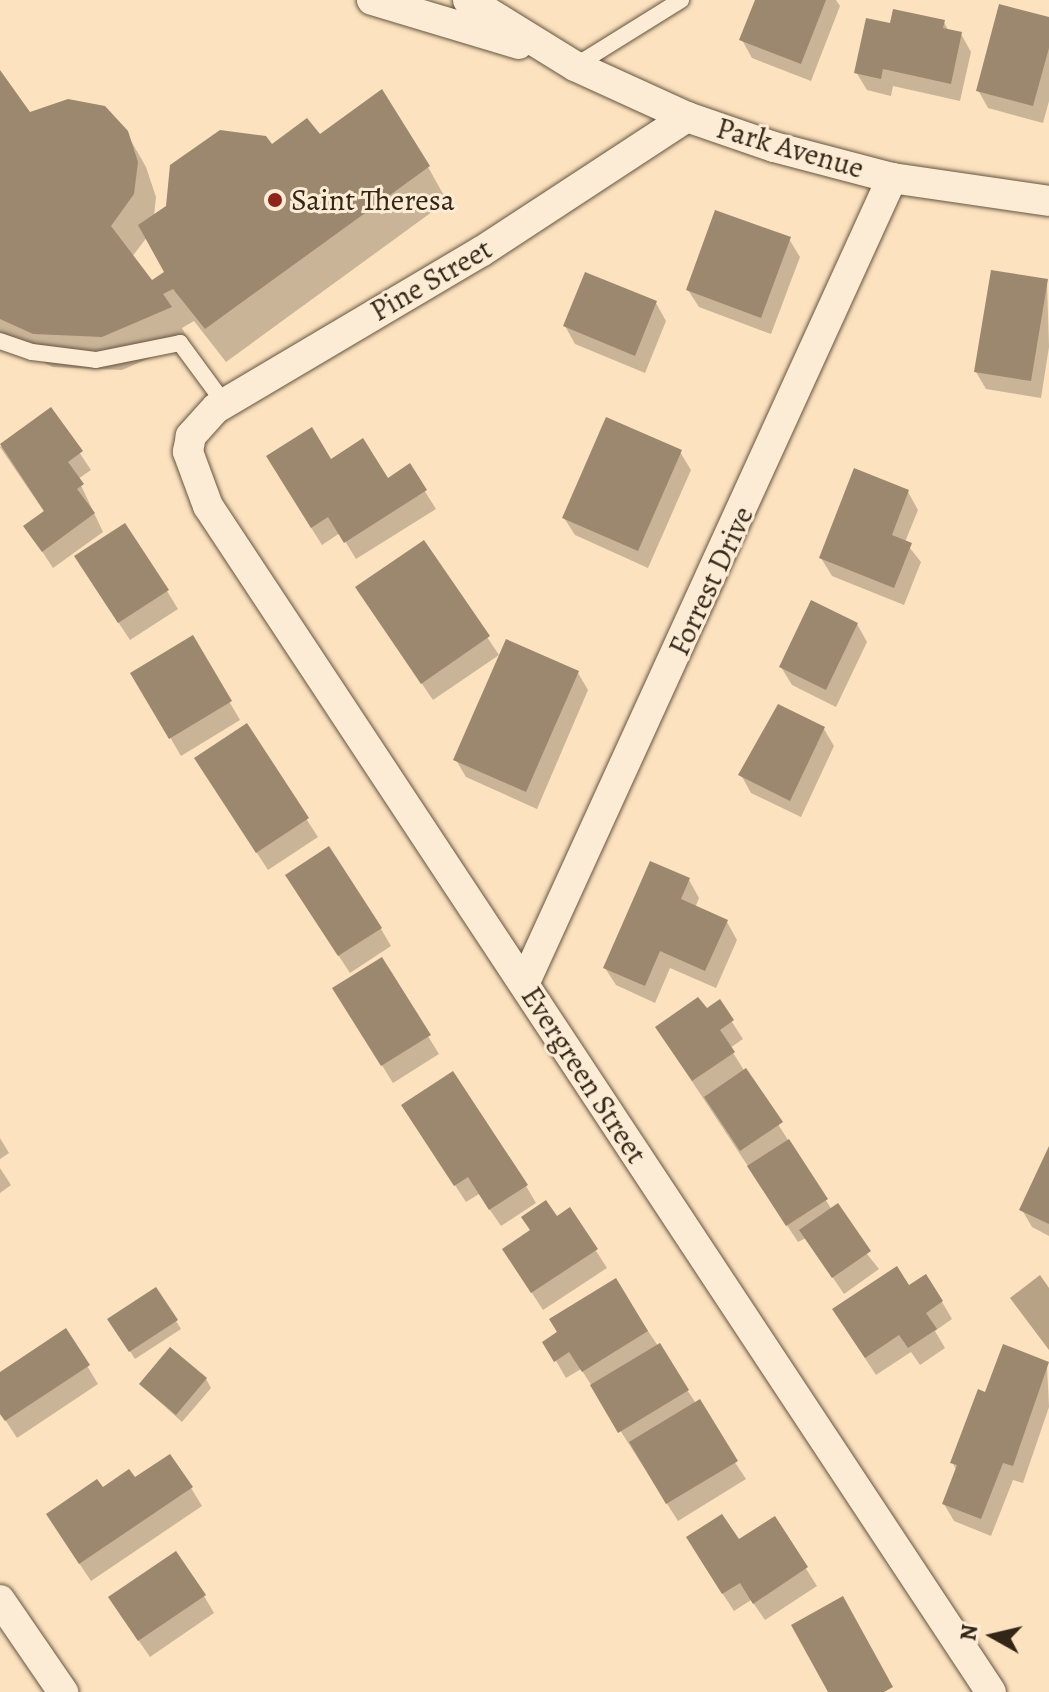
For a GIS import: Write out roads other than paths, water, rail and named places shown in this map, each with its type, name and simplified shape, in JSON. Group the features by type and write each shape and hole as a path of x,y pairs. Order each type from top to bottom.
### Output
{"street":[{"name":"Park Avenue","path":"372,0 544,52 687,117 774,147 892,178 1049,201"},
{"name":"Park Avenue","path":"468,0 544,52"},
{"name":"Pine Street","path":"188,452 198,426 224,403 482,251 687,117"},
{"name":"Forrest Drive","path":"525,982 892,178"},
{"name":"Evergreen Street","path":"188,452 208,506 991,1692"},
{"path":"0,1600 63,1692"}],"lane":[{"path":"575,66 681,0"},
{"path":"0,341 32,352 96,360 180,343 224,403"}],"place":[{"name":"Saint Theresa","path":"275,200"}]}
